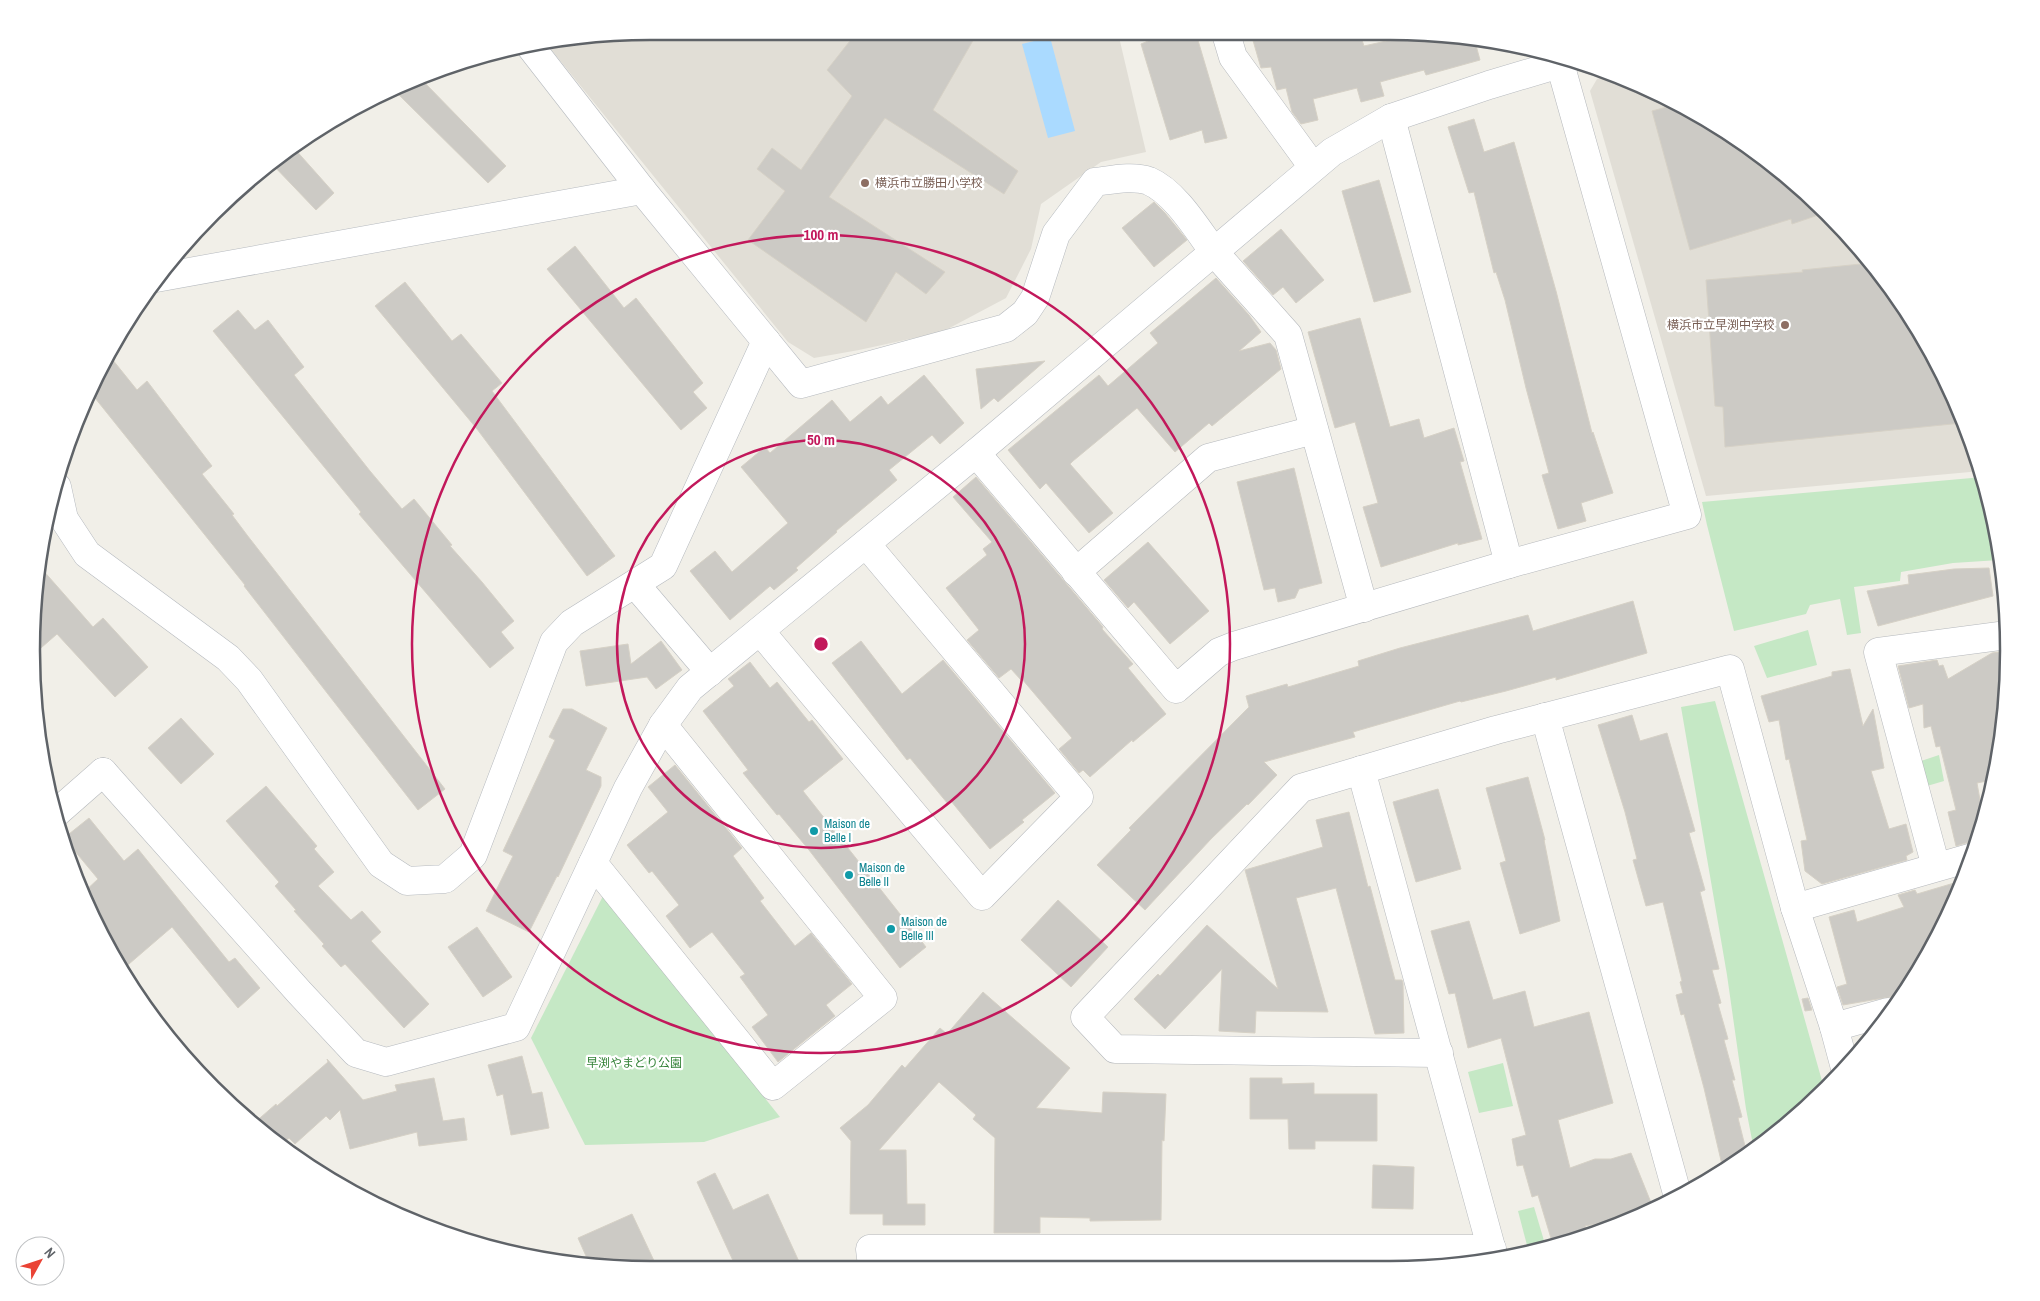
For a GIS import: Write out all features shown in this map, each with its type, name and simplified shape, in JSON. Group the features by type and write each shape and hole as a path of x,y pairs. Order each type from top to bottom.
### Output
{"street":[{"path":"1228,40 1233,57 1313,167"},
{"path":"534,51 642,190 801,384 1006,328 1024,313 1035,298 1056,234 1095,182 1122,179 1148,181 1167,191 1214,252 1288,335 1364,608"},
{"path":"61,809 103,772 299,992 356,1053 386,1062 516,1027 628,788 664,725 690,688 976,453 1332,152 1391,118 1557,64"},
{"path":"976,453 1176,689 1219,652 1509,564 1687,516 1563,65"},
{"path":"1391,118 1509,564"},
{"path":"169,276 642,190"},
{"path":"60,498 64,519 87,554 228,658 249,680 381,864 407,881 445,879 473,855 554,642 572,623 663,566 766,341"},
{"path":"1076,572 1208,458 1314,430"},
{"path":"760,631 982,896 1079,797 866,544"},
{"path":"635,584 710,672"},
{"path":"1936,867 1878,652 2000,636"},
{"path":"1439,1053 1115,1049 1085,1017 1301,788 1545,717 1730,669 1795,908 1834,1026 1843,1059"},
{"path":"1545,717 1676,1189"},
{"path":"593,863 773,1086 883,998 664,725"},
{"path":"1361,770 1493,1252"},
{"path":"1795,908 1963,859"},
{"path":"1834,1026 1880,1014"},
{"path":"871,1261 870,1250 1486,1253"}],"shaded area":[{"name":"横浜市立勝田小学校","path":"650,40 1120,40 1146,152 1101,162 1041,204 1031,249 1006,298 942,332 859,350 814,358 788,342 550,49 611,41"},
{"name":"横浜市立早渕中学校","path":"1601,78 1623,86 1660,103 1729,143 1761,166 1821,219 1874,279 1918,345 1954,417 1973,472 1706,496 1590,91 1597,79"}],"green space":[{"path":"1975,478 1993,560 1953,563 1901,572 1900,581 1854,587 1861,633 1847,635 1840,599 1810,605 1806,614 1734,631 1702,502"},
{"path":"1808,630 1817,665 1767,678 1754,646"},
{"path":"1715,701 1822,1081 1792,1109 1752,1141 1727,975 1681,707"},
{"path":"1939,755 1944,781 1927,786 1921,761"},
{"name":"早渕やまどり公園","path":"603,896 780,1117 704,1142 585,1145 531,1038"},
{"path":"1503,1063 1513,1106 1479,1113 1468,1072"},
{"path":"1534,1207 1544,1241 1527,1245 1518,1211"}],"water":[{"path":"1038,40 1051,40 1075,131 1048,138 1022,44"}],"building":[{"path":"851,40 973,40 933,110 1018,171 1004,194 885,118 829,197 945,272 926,294 896,272 866,322 748,240 785,191 757,169 772,148 801,170 852,96 827,70"},
{"path":"1198,40 1227,138 1205,143 1202,130 1170,140 1141,44 1148,41"},
{"path":"1253,40 1362,40 1364,46 1391,40 1429,41 1476,46 1480,60 1426,75 1424,70 1380,82 1384,96 1361,102 1357,88 1313,99 1318,120 1301,124 1292,112 1286,88 1277,90 1271,67 1261,68"},
{"path":"425,83 506,166 488,183 399,94"},
{"path":"1667,107 1729,143 1761,166 1817,215 1792,224 1791,219 1690,250 1652,111"},
{"path":"1474,119 1484,152 1514,142 1556,291 1592,433 1613,493 1581,503 1586,521 1558,529 1542,475 1549,473 1505,300 1496,272 1494,273 1474,192 1469,193 1448,127"},
{"path":"298,152 334,193 316,210 276,168"},
{"path":"1379,180 1411,292 1374,302 1342,191"},
{"path":"1154,202 1187,240 1154,267 1122,228"},
{"path":"1281,229 1324,280 1296,303 1283,287 1273,295 1243,261"},
{"path":"575,246 624,308 636,298 703,383 693,392 707,408 681,430 547,269"},
{"path":"1861,264 1897,311 1918,345 1937,380 1956,424 1725,447 1723,407 1715,406 1706,280 1803,272 1802,270"},
{"path":"1216,278 1249,315 1261,332 1239,351 1270,343 1276,350 1281,369 1212,426 1209,423 1175,452 1137,408 1073,461 1070,464 1113,513 1089,533 1046,483 1040,489 1008,450 1099,375 1108,386 1158,343 1150,333"},
{"path":"405,282 452,341 461,334 502,383 492,391 615,556 587,576 477,429 375,306"},
{"path":"238,310 255,330 268,320 304,367 294,375 370,471 402,509 414,499 452,545 450,546 514,621 501,632 514,648 490,668 359,514 361,512 213,331"},
{"path":"1360,318 1390,427 1419,419 1424,438 1454,428 1464,461 1460,462 1482,539 1458,545 1458,543 1381,567 1363,507 1378,503 1355,422 1335,428 1308,332"},
{"path":"113,361 137,390 147,381 212,466 202,474 234,514 232,515 247,535 445,789 418,810 245,585 95,398"},
{"path":"1045,361 998,402 994,398 981,409 976,369"},
{"path":"924,375 964,423 940,444 932,435 889,470 897,480 836,531 796,568 798,570 774,590 770,586 730,620 690,571 715,551 732,572 788,523 741,467 765,447 770,453 832,400 850,422 881,396 888,405"},
{"path":"1294,468 1322,583 1299,589 1295,598 1278,602 1275,588 1264,590 1237,482"},
{"path":"976,477 1133,664 1128,668 1166,714 1133,742 1132,740 1090,777 1083,770 1079,773 1059,749 1072,738 1022,679 1011,669 999,678 967,640 979,630 946,588 987,555 983,549 992,542 953,497"},
{"path":"1148,542 1209,611 1170,644 1134,602 1128,608 1104,580"},
{"path":"1989,568 1993,596 1878,626 1867,591 1909,584 1908,575 1954,569"},
{"path":"45,572 93,627 103,618 148,667 115,697 57,634 40,649"},
{"path":"1633,601 1647,653 1556,680 1556,677 1460,701 1353,732 1355,737 1264,762 1277,775 1211,839 1145,910 1097,865 1131,830 1129,828 1249,707 1246,696 1287,684 1288,687 1359,666 1358,661 1400,648 1528,615 1533,631"},
{"path":"661,641 682,670 656,689 647,677 586,686 580,651 628,644 631,664"},
{"path":"861,641 902,694 943,660 1055,793 1022,820 1024,822 990,849 951,801 948,804 910,758 907,760 832,663"},
{"path":"2000,652 1999,690 1988,770 1985,781 1977,783 1980,803 1969,842 1956,846 1948,812 1956,810 1940,746 1936,747 1931,726 1924,728 1923,704 1909,708 1898,666 1937,660 1939,666 1943,665 1948,679 1992,653"},
{"path":"750,662 770,688 777,682 809,722 812,720 843,759 803,791 926,947 900,968 809,850 779,814 777,815 743,773 748,770 703,711 734,686 728,679"},
{"path":"1850,669 1863,726 1873,709 1884,768 1871,771 1889,829 1906,824 1913,852 1906,856 1907,860 1822,884 1805,871 1801,841 1807,840 1789,759 1786,760 1779,720 1769,722 1761,696 1832,676 1832,672"},
{"path":"563,709 572,709 607,728 586,770 601,777 601,786 558,877 529,932 486,911 513,856 503,851 555,740 549,737"},
{"path":"1632,715 1640,741 1667,733 1695,831 1689,833 1705,890 1700,892 1719,969 1712,970 1721,1003 1718,1004 1728,1039 1724,1040 1735,1080 1732,1080 1742,1117 1738,1118 1745,1146 1722,1163 1684,1014 1681,1015 1676,995 1683,993 1680,982 1682,981 1663,902 1646,906 1633,860 1637,859 1625,812 1598,725"},
{"path":"181,718 214,754 181,784 148,748"},
{"path":"675,765 742,848 733,856 764,898 760,901 795,946 811,933 852,984 826,1005 835,1016 778,1062 752,1027 768,1015 740,977 745,974 712,932 690,948 666,916 679,905 652,871 649,873 627,845 668,812 648,787"},
{"path":"1528,777 1545,840 1560,921 1520,934 1500,863 1506,861 1486,788"},
{"path":"266,786 317,846 314,849 334,872 318,886 351,920 362,911 381,932 371,941 429,1004 404,1028 345,964 341,967 322,946 324,944 294,911 296,910 275,886 279,882 226,821"},
{"path":"1438,789 1461,869 1416,882 1393,802"},
{"path":"1349,812 1395,980 1402,980 1403,983 1404,1033 1375,1034 1336,888 1296,898 1328,1012 1256,1011 1255,1033 1219,1031 1222,969 1165,1029 1134,999 1158,974 1160,976 1207,925 1278,989 1245,870 1323,847 1316,820"},
{"path":"89,818 124,861 138,849 229,962 235,958 260,988 238,1008 172,927 128,965 103,921 88,888 98,879 72,848 68,834"},
{"path":"1954,883 1918,956 1892,996 1843,1005 1837,987 1847,984 1829,917 1854,910 1857,922 1904,907 1898,895 1915,890 1917,894"},
{"path":"1058,900 1108,947 1071,987 1021,940"},
{"path":"1469,921 1493,1000 1525,991 1534,1027 1589,1012 1613,1103 1558,1120 1570,1168 1595,1159 1611,1159 1631,1153 1651,1202 1602,1223 1585,1226 1586,1229 1551,1239 1538,1195 1532,1197 1523,1165 1517,1166 1512,1139 1526,1135 1501,1038 1468,1048 1455,993 1449,994 1431,931"},
{"path":"477,927 512,977 483,997 448,947"},
{"path":"983,992 1070,1068 1036,1108 1102,1113 1103,1092 1166,1094 1164,1141 1162,1140 1161,1220 1090,1221 1090,1218 1040,1217 1040,1233 994,1233 995,1138 973,1119 976,1115 939,1082 879,1150 906,1150 907,1204 925,1204 925,1225 883,1225 883,1214 850,1214 851,1141 840,1128 868,1105 902,1065 905,1068 940,1028 947,1034"},
{"path":"1808,998 1812,1010 1805,1011 1802,999"},
{"path":"522,1056 532,1094 542,1092 549,1128 511,1135 503,1094 497,1096 488,1065"},
{"path":"327,1059 363,1100 397,1091 395,1085 434,1078 443,1121 464,1118 467,1140 419,1146 417,1132 350,1149 340,1110 330,1120 326,1116 295,1144 289,1138 286,1140 259,1118 276,1104 277,1106 328,1062"},
{"path":"1250,1078 1282,1078 1282,1084 1314,1083 1314,1094 1377,1094 1377,1141 1315,1141 1315,1149 1289,1149 1288,1119 1250,1119"},
{"path":"1373,1165 1414,1167 1413,1209 1372,1208"},
{"path":"715,1173 733,1210 768,1194 799,1261 733,1261 697,1182"},
{"path":"632,1214 654,1261 587,1258 578,1238"}],"place":[{"name":"横浜市立勝田小学校","path":"865,183"},
{"name":"横浜市立早渕中学校","path":"1785,325"},
{"name":"Maison de Belle I","path":"814,831"},
{"name":"Maison de Belle II","path":"849,875"},
{"name":"Maison de Belle III","path":"891,929"}]}
